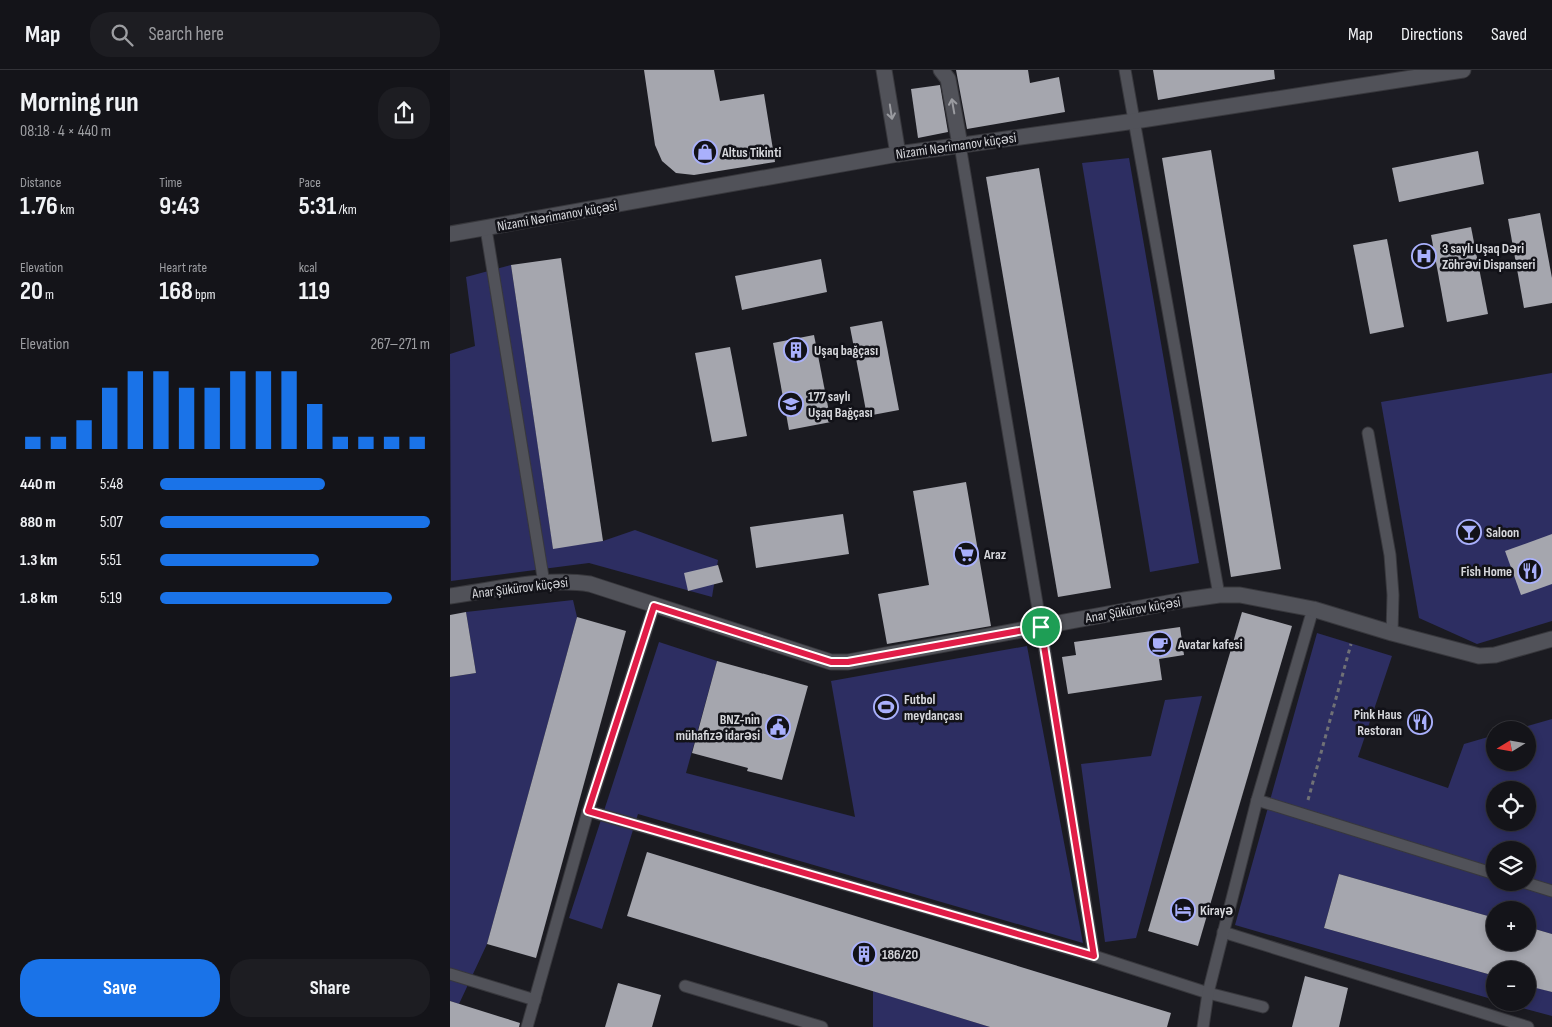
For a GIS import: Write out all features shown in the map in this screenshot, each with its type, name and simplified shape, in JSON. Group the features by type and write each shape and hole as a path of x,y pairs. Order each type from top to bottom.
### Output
{"street":[{"path":"884,70 898,154"},
{"path":"941,70 948,79 960,145"},
{"name":"Nizami Nərimanov küçəsi","path":"450,234 898,154 1135,121 1463,70"},
{"name":"Anar Şükürov küçəsi","path":"450,596 544,583 573,581 590,584 831,662 848,662 1219,595 1240,595 1313,609 1392,633 1479,656 1495,655 1552,639"}],"lane":[{"path":"1125,70 1219,595"},
{"path":"960,145 1094,956"},
{"path":"486,229 544,583"},
{"path":"1368,432 1390,555 1393,595 1392,633"},
{"path":"527,1027 588,811 654,606"},
{"path":"1203,1027 1208,994 1257,800 1313,609"},
{"path":"1257,800 1486,871"},
{"path":"588,811 1094,956 1208,994 1263,1006"},
{"path":"1536,886 1552,891"},
{"path":"1223,932 1528,1027"},
{"path":"450,974 535,1000"},
{"path":"685,986 822,1027"}],"path":[{"path":"1304,814 1351,644"}],"shaded area":[{"path":"1129,158 1199,563 1150,572 1082,163"},
{"path":"511,265 553,548 603,541 635,530 718,560 712,597 589,563 451,581 450,354 475,346 466,277"},
{"path":"1552,373 1552,621 1477,644 1419,618 1381,402"},
{"path":"573,600 577,617 487,944 459,1004 450,1001 450,677 476,673 466,612"},
{"path":"1317,633 1392,656 1358,757 1448,788 1464,744 1486,738 1486,771 1536,771 1536,724 1552,719 1552,934 1536,929 1536,901 1486,901 1486,915 1339,874 1324,928 1486,973 1486,997 1235,925"},
{"path":"659,642 717,661 686,773 855,817 831,681 1027,646 1083,943 638,814 602,929 569,918"},
{"path":"1202,696 1136,938 1105,942 1081,764 1151,756 1165,700"},
{"path":"1536,987 1552,992 1552,1016 1534,1011 1536,1011"},
{"path":"873,991 990,1027 873,1027"}],"building":[{"path":"644,70 714,70 720,101 764,94 775,162 694,175 676,173 662,161 655,145"},
{"path":"956,70 1028,70 1030,83 1059,77 1065,112 967,129"},
{"path":"1153,70 1274,70 1275,79 1158,100"},
{"path":"940,85 948,132 918,138 911,89"},
{"path":"1211,150 1281,569 1231,577 1162,158"},
{"path":"1478,151 1484,184 1399,202 1392,168"},
{"path":"1039,168 1111,588 1058,597 986,177"},
{"path":"1540,213 1552,278 1552,303 1524,308 1508,219"},
{"path":"1471,227 1488,314 1447,322 1431,235"},
{"path":"1387,239 1404,327 1370,334 1353,245"},
{"path":"561,258 603,541 553,549 511,265"},
{"path":"821,259 827,292 742,310 735,276"},
{"path":"882,321 899,410 867,416 850,327"},
{"path":"814,335 831,422 789,430 773,343"},
{"path":"730,347 747,436 712,442 695,353"},
{"path":"966,482 991,626 887,644 878,594 929,585 913,491"},
{"path":"843,514 849,554 756,568 750,527"},
{"path":"1552,534 1552,584 1521,595 1505,551"},
{"path":"718,565 723,582 688,591 684,573"},
{"path":"466,612 476,673 450,677 450,615"},
{"path":"1242,612 1292,626 1198,946 1148,931"},
{"path":"577,617 626,631 536,958 487,944"},
{"path":"1180,627 1184,655 1159,659 1162,680 1068,694 1062,657 1076,655 1074,642"},
{"name":"BNZ-nin mühafizə idarəsi","path":"717,661 808,686 782,780 747,771 748,768 692,753"},
{"name":"186/20","path":"647,852 1171,1013 1167,1027 990,1027 627,916"},
{"path":"1339,874 1486,915 1486,951 1536,951 1536,929 1552,934 1552,992 1536,988 1536,961 1486,961 1486,973 1324,928"},
{"path":"1305,976 1348,988 1339,1027 1292,1027"},
{"path":"618,983 661,995 652,1027 605,1027"},
{"path":"450,1001 520,1023 519,1027 450,1027"}],"place":[{"name":"Altus Tikinti","path":"705,152"},
{"name":"3 saylı Uşaq Dəri Zöhrəvi Dispanseri","path":"1424,256"},
{"name":"Uşaq bağçası","path":"796,350"},
{"name":"177 saylı Uşaq Bağçası","path":"791,404"},
{"name":"Saloon","path":"1469,532"},
{"name":"Araz","path":"966,554"},
{"name":"Fish Home","path":"1530,571"},
{"name":"Avatar kafesi","path":"1160,644"},
{"name":"Futbol meydançası","path":"886,707"},
{"name":"Pink Haus Restoran","path":"1420,722"},
{"name":"BNZ-nin mühafizə idarəsi","path":"778,727"},
{"name":"Kirayə","path":"1183,910"},
{"name":"186/20","path":"864,954"}],"route":[{"path":"654,606 831,662 848,662 1041,627 1094,956 588,811 654,606"}]}
